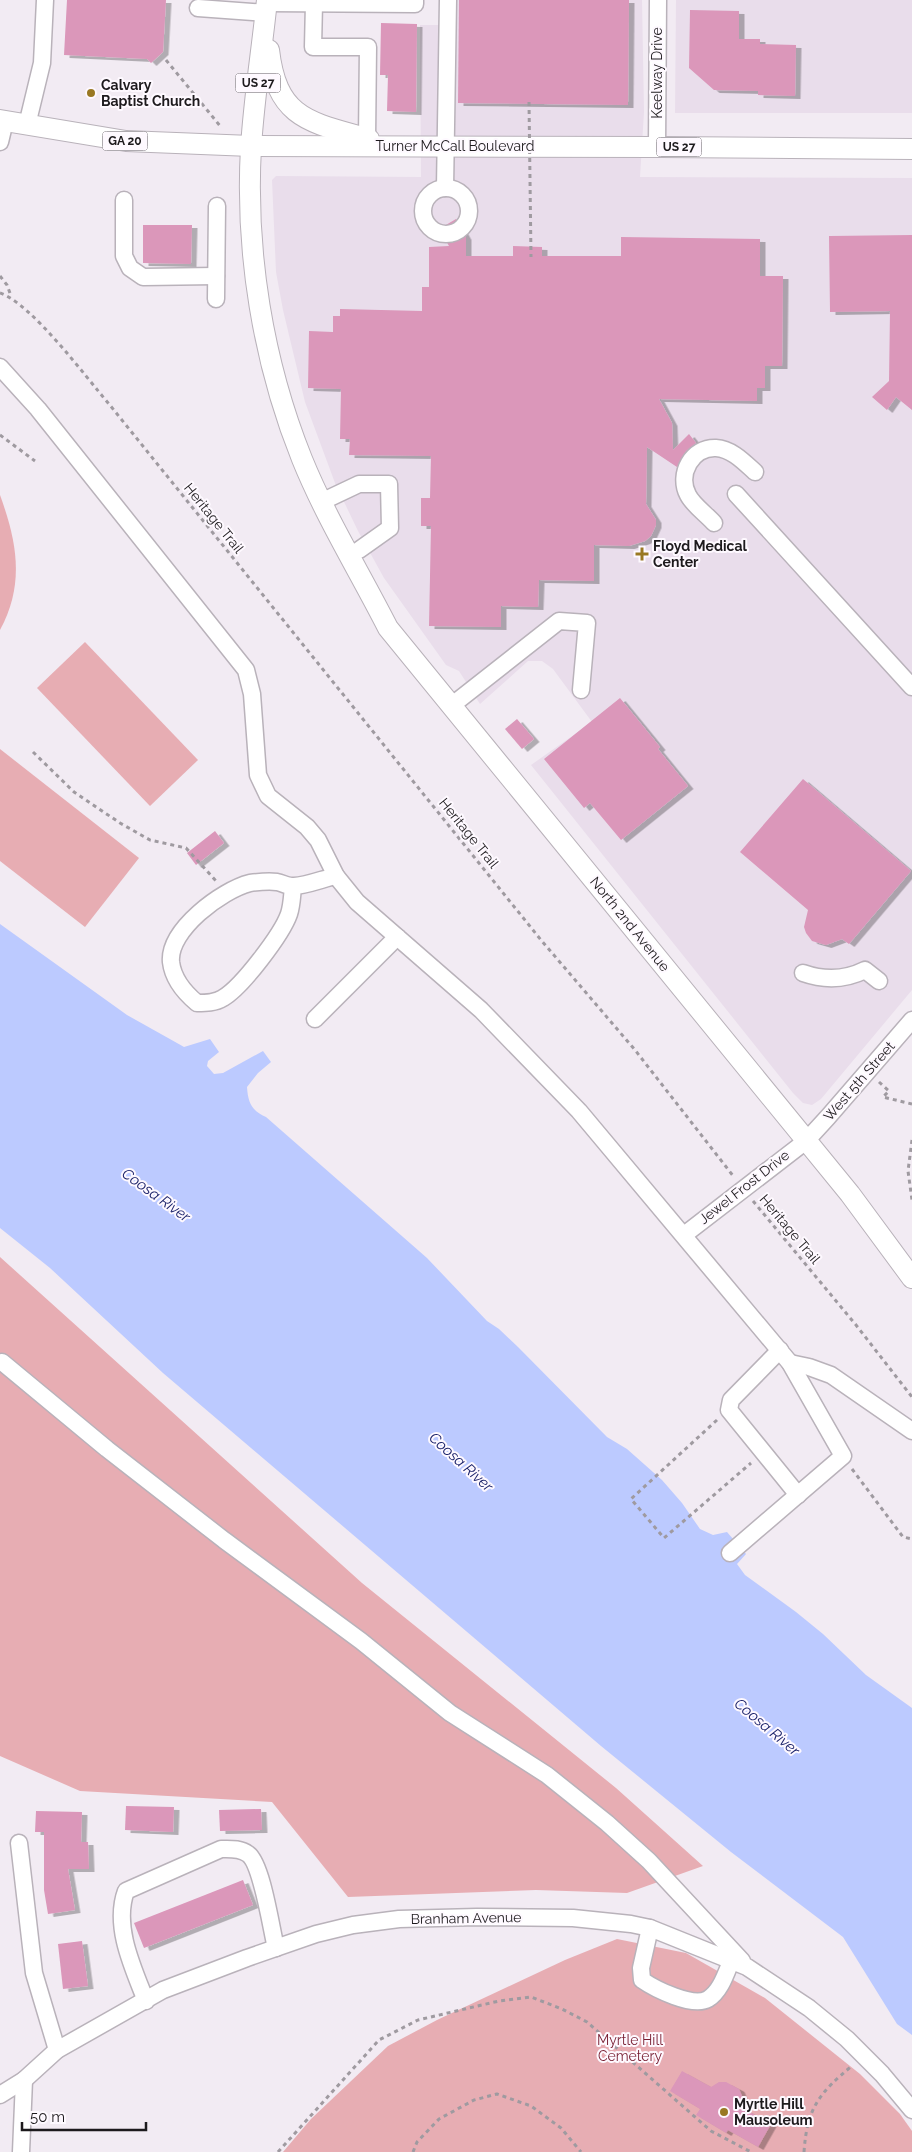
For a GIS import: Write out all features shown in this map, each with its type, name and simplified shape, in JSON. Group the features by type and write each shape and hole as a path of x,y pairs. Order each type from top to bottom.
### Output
{"main road":[{"name":"US 27","path":"266,9 272,74 278,89 289,106 296,113 316,124 390,146"},
{"name":"US 27","path":"244,146 266,9"},
{"name":"Turner McCall Boulevard","path":"3,121 126,141 244,146 912,149"},
{"name":"North 2nd Avenue","path":"244,146 250,185 253,252 261,315 286,414 328,520 358,558 388,628 850,1194 912,1278"}],"street":[{"path":"27,125 42,63 45,0"},
{"path":"198,8 266,9 314,3 415,4 415,0"},
{"path":"445,188 448,0"},
{"name":"Keelway Drive","path":"657,147 658,0"},
{"path":"314,3 313,46 368,47 367,139"},
{"path":"0,142 3,121"},
{"path":"124,200 124,256 130,268 143,277 216,276"},
{"path":"216,300 217,206"},
{"path":"0,367 38,409 246,670 252,694 256,764 260,783 268,796 281,808 295,816 318,840 336,876 357,902 481,1010 540,1068 579,1111 790,1363 843,1456 730,1553"},
{"path":"714,523 693,502 685,489 684,479 690,460 699,452 716,448 730,452 755,472"},
{"path":"321,502 359,484 389,484 390,528 358,558"},
{"path":"736,494 912,687"},
{"path":"451,706 559,621 587,623 581,690"},
{"path":"293,887 289,914 253,970 231,994 221,1000 197,1003 180,986 171,962 172,951 185,928 200,913 226,892 251,883 277,882 293,887 336,876"},
{"path":"315,1019 397,937"},
{"path":"803,973 819,978 830,978 855,975 865,970 879,981"},
{"name":"West 5th Street","path":"806,1140 912,1020"},
{"name":"Jewel Frost Drive","path":"684,1235 806,1140"},
{"path":"780,1350 732,1400 729,1410 798,1495"},
{"path":"1,1362 107,1450 224,1540 361,1641 450,1713 546,1775 607,1823 649,1861 740,1963 707,2000 694,2002 655,1988 642,1980 641,1968 650,1928"},
{"path":"790,1363 832,1375 912,1431"},
{"path":"19,1842 34,1973 57,2050"},
{"path":"146,2001 131,1962 122,1920 121,1903 126,1891 221,1849 237,1849 249,1854 257,1866 276,1948"},
{"name":"Branham Avenue","path":"0,2095 24,2080 57,2050 163,1990 316,1934 353,1925 399,1919 477,1917 573,1918 650,1928 740,1963 816,2013 882,2074 912,2110"},
{"path":"21,2152 24,2080"}],"path":[{"path":"166,60 244,146"},
{"path":"529,102 531,258"},
{"path":"0,276 7,285 11,296"},
{"name":"Heritage Trail","path":"0,293 11,296 38,321 109,404 534,932 635,1050 742,1188 856,1325 912,1397"},
{"path":"0,435 35,461"},
{"path":"33,752 74,792 120,823 150,840 186,848 226,892"},
{"path":"868,1072 889,1091 883,1098 912,1104"},
{"path":"912,1140 908,1171 912,1200"},
{"path":"729,1410 630,1499 664,1538 763,1453"},
{"path":"843,1456 903,1537 912,1539"},
{"path":"278,2152 379,2040 418,2020 499,2001 532,1997 587,2022 711,2131 751,2152"},
{"path":"804,2152 806,2129 812,2108 825,2090 864,2056"},
{"path":"413,2152 417,2142 438,2118 474,2100 497,2094 531,2106 561,2128 581,2152"}],"shaded area":[{"name":"Floyd Medical Center","path":"446,0 642,0 644,112 640,177 912,178 912,990 821,1099 812,1105 803,1103 793,1093 531,765 592,722 553,669 542,661 528,661 480,704 459,671 446,665 384,578 358,531 335,483 305,402 276,272 272,180 276,176 421,177 420,25 446,25"},
{"path":"676,0 912,0 912,113 675,113"}],"green space":[{"path":"0,495 11,529 16,563 13,596 0,630"},
{"path":"85,642 198,760 150,806 37,688"},
{"path":"0,749 139,858 85,927 0,861"},
{"path":"0,1257 362,1583 616,1788 703,1866 627,1893 536,1890 348,1897 272,1802 80,1791 0,1756"},
{"name":"Myrtle Hill Cemetery","path":"617,1939 686,1953 765,1998 860,2074 900,2114 912,2131 912,2152 283,2152 311,2119 388,2046 437,2020 565,1960"}],"water":[{"name":"Coosa River","path":"0,924 127,1015 184,1047 210,1039 219,1052 208,1061 207,1066 214,1074 223,1073 263,1051 271,1062 258,1073 247,1087 248,1098 254,1109 266,1117 427,1258 487,1321 499,1329 518,1347 607,1437 627,1449 662,1480 682,1503 700,1529 713,1535 727,1532 746,1554 737,1564 745,1575 823,1634 866,1675 912,1708 912,2035 897,2024 843,1937 731,1852 601,1746 163,1373 50,1268 0,1228"}],"building":[{"path":"67,0 166,0 163,52 151,63 147,59 64,55"},
{"path":"459,0 629,0 628,105 458,103"},
{"path":"690,10 739,11 739,39 760,39 760,44 796,45 795,96 758,95 758,91 714,90 689,68"},
{"path":"381,23 417,24 416,112 387,111 388,75 380,75"},
{"name":"Floyd Medical Center","path":"456,219 466,237 466,256 513,256 513,246 542,247 542,256 621,256 621,237 760,239 760,276 783,276 782,366 765,366 765,388 757,388 757,401 659,399 672,423 673,450 689,434 696,443 686,451 677,467 647,447 646,504 656,520 651,536 645,541 629,546 594,545 594,581 539,580 538,607 501,606 501,627 429,626 431,526 421,526 421,498 430,498 431,456 349,455 350,439 340,439 341,389 308,388 309,331 333,332 333,316 340,316 340,309 422,311 422,287 429,287 429,247 449,246 439,229"},
{"path":"143,225 192,225 191,264 143,263"},
{"path":"912,235 912,410 896,397 887,410 872,397 889,381 890,311 830,312 829,236"},
{"path":"620,698 660,747 658,749 688,786 621,840 590,803 584,808 544,759"},
{"path":"517,719 534,739 522,749 505,729"},
{"path":"803,779 911,871 849,944 842,939 826,945 812,941 804,927 808,910 740,852"},
{"path":"215,831 224,843 196,865 187,853"},
{"path":"126,1806 174,1807 173,1832 125,1830"},
{"path":"261,1809 262,1830 220,1831 219,1810"},
{"path":"36,1811 82,1812 81,1842 88,1842 89,1869 68,1869 75,1910 48,1914 44,1890 44,1832 35,1832"},
{"path":"243,1880 253,1905 144,1948 134,1923"},
{"path":"82,1941 88,1986 63,1989 58,1944"},
{"name":"Myrtle Hill Mausoleum","path":"682,2071 711,2087 719,2082 726,2082 739,2089 743,2108 771,2124 758,2147 728,2130 726,2133 696,2115 700,2109 670,2091"}],"place":[{"name":"Calvary Baptist Church","path":"91,93"},
{"name":"Floyd Medical Center","path":"642,554"},
{"name":"Myrtle Hill Mausoleum","path":"724,2112"}]}
